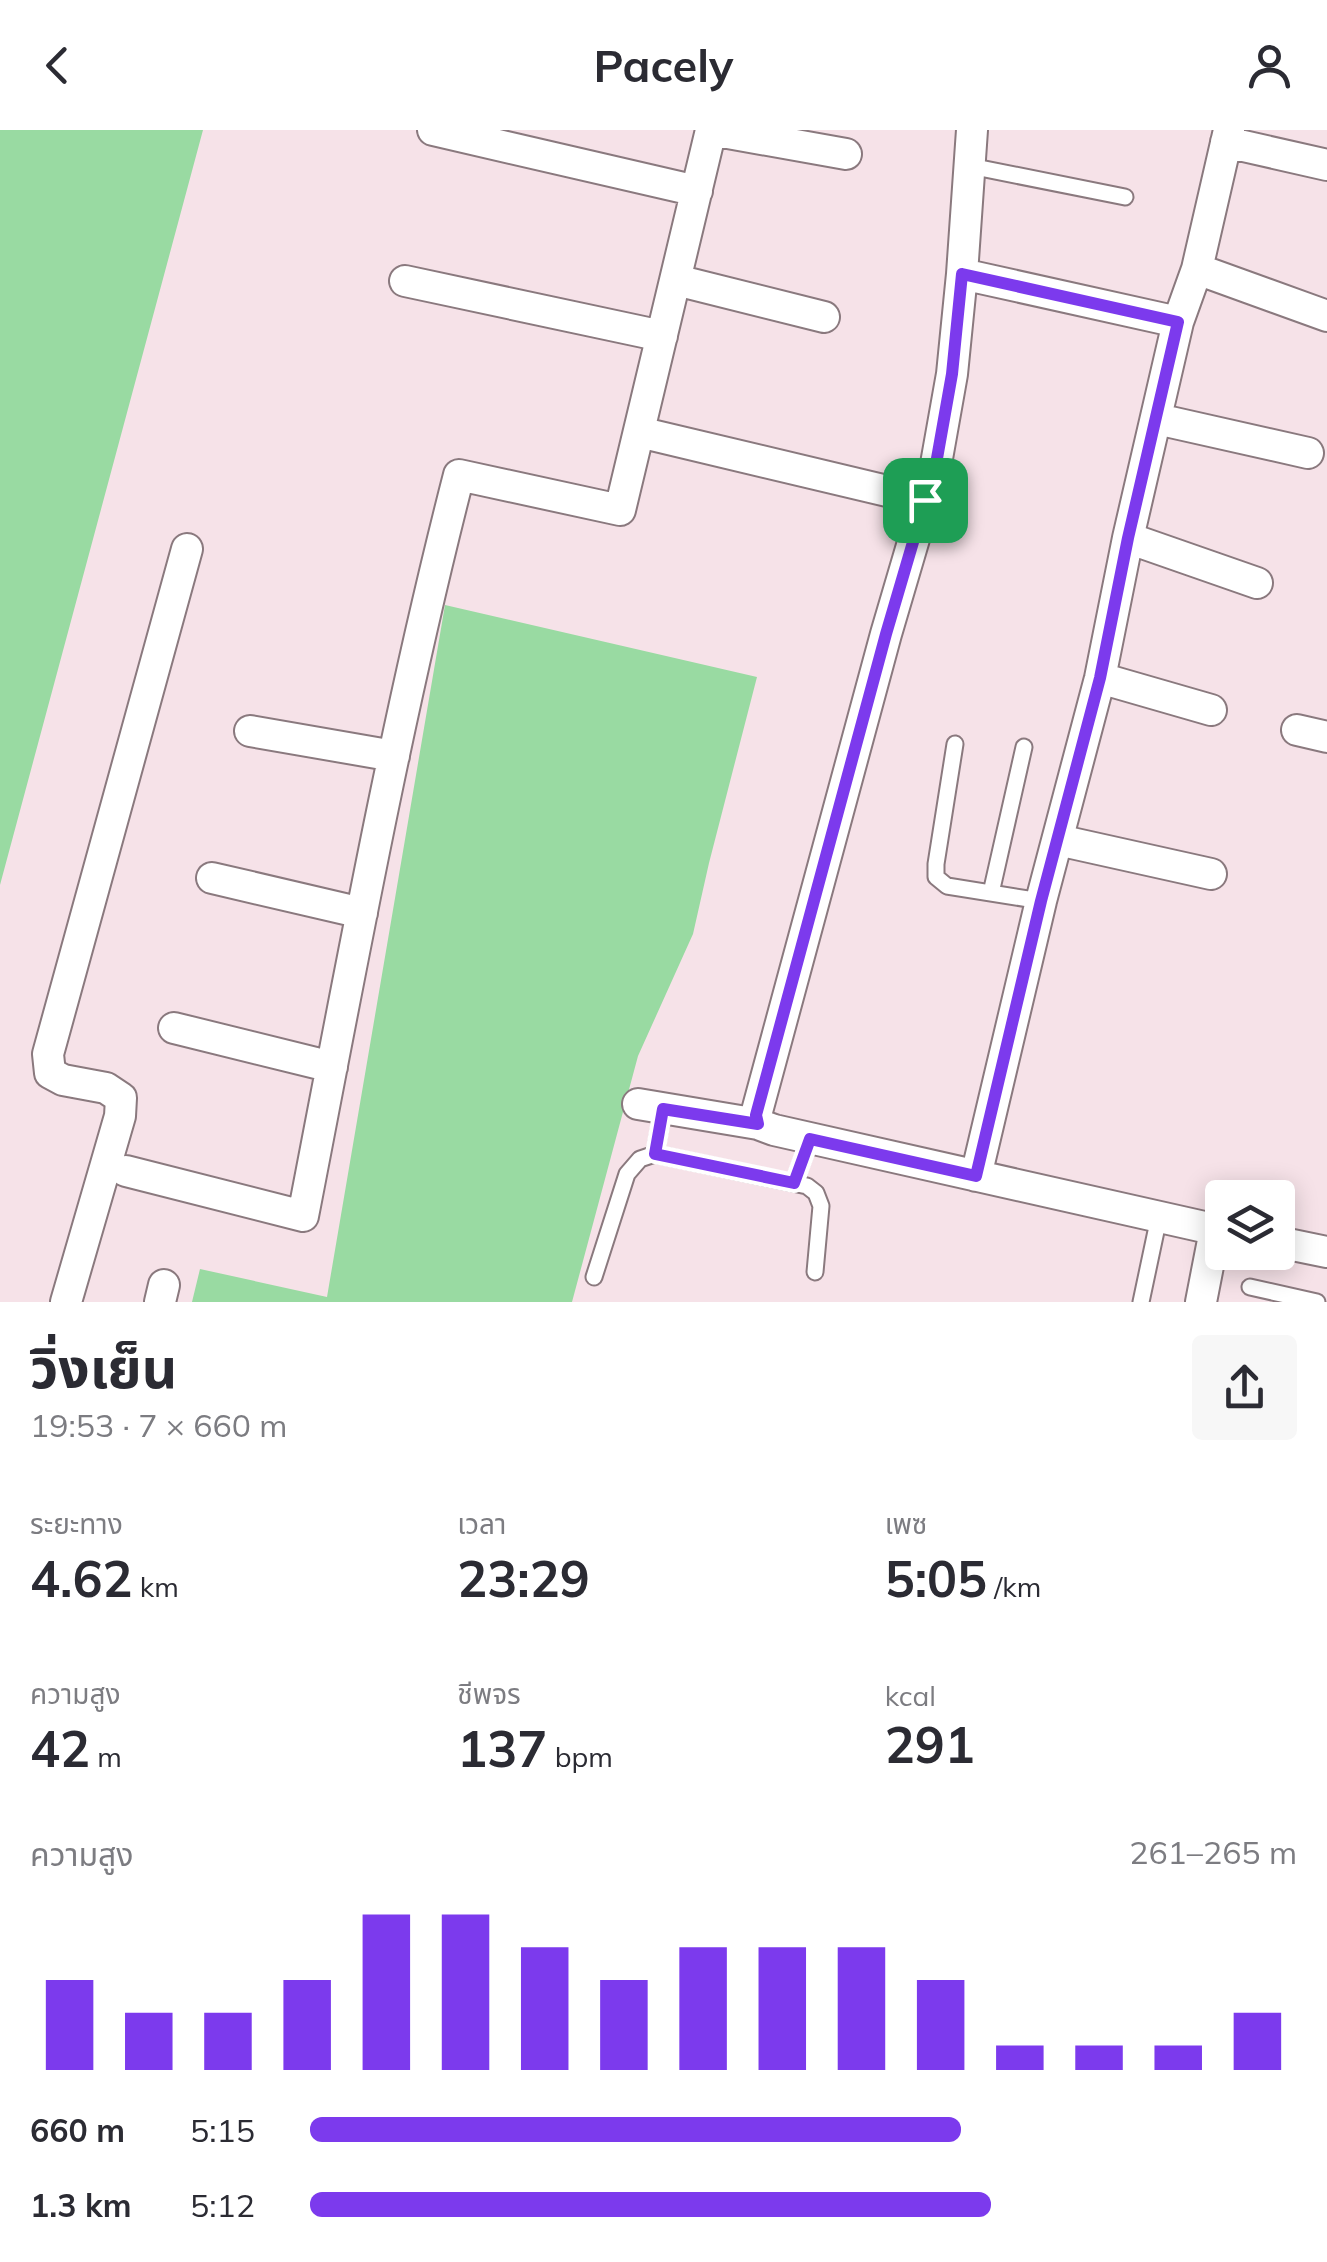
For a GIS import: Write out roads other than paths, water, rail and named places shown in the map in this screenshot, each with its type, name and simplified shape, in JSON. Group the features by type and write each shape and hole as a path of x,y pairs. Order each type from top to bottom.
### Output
{"street":[{"path":"433,130 696,191"},
{"path":"126,1171 303,1216 394,756 459,476 620,510 711,130 846,154"},
{"path":"758,1124 760,1100 936,464 952,374 972,130"},
{"path":"976,1176 1041,901 1100,678 1178,322 1196,269 1227,136 1327,164"},
{"path":"1196,269 1327,316"},
{"path":"962,274 1178,322"},
{"path":"676,280 824,317"},
{"path":"405,281 662,336"},
{"path":"1157,419 1308,453"},
{"path":"639,432 925,500"},
{"path":"1128,538 1257,583"},
{"path":"66,1302 120,1116 121,1098 106,1088 62,1080 50,1073 48,1054 187,549"},
{"path":"1100,678 1211,710"},
{"path":"250,731 394,756"},
{"path":"1058,840 1211,874"},
{"path":"212,878 362,913"},
{"path":"174,1028 332,1066"},
{"path":"650,1106 758,1124 1205,1227"},
{"path":"1295,1245 1327,1252"},
{"path":"1201,1302 1209,1270"}],"lane":[{"path":"970,166 1125,197"},
{"path":"955,744 936,877 946,886 1041,901"},
{"path":"991,893 1024,748"},
{"path":"650,1106 655,1154"},
{"path":"794,1183 810,1139"},
{"path":"594,1277 627,1174 640,1159 655,1154 807,1186 816,1193 820,1206 815,1272"},
{"path":"1141,1302 1159,1218"},
{"path":"1250,1288 1318,1302"}]}
